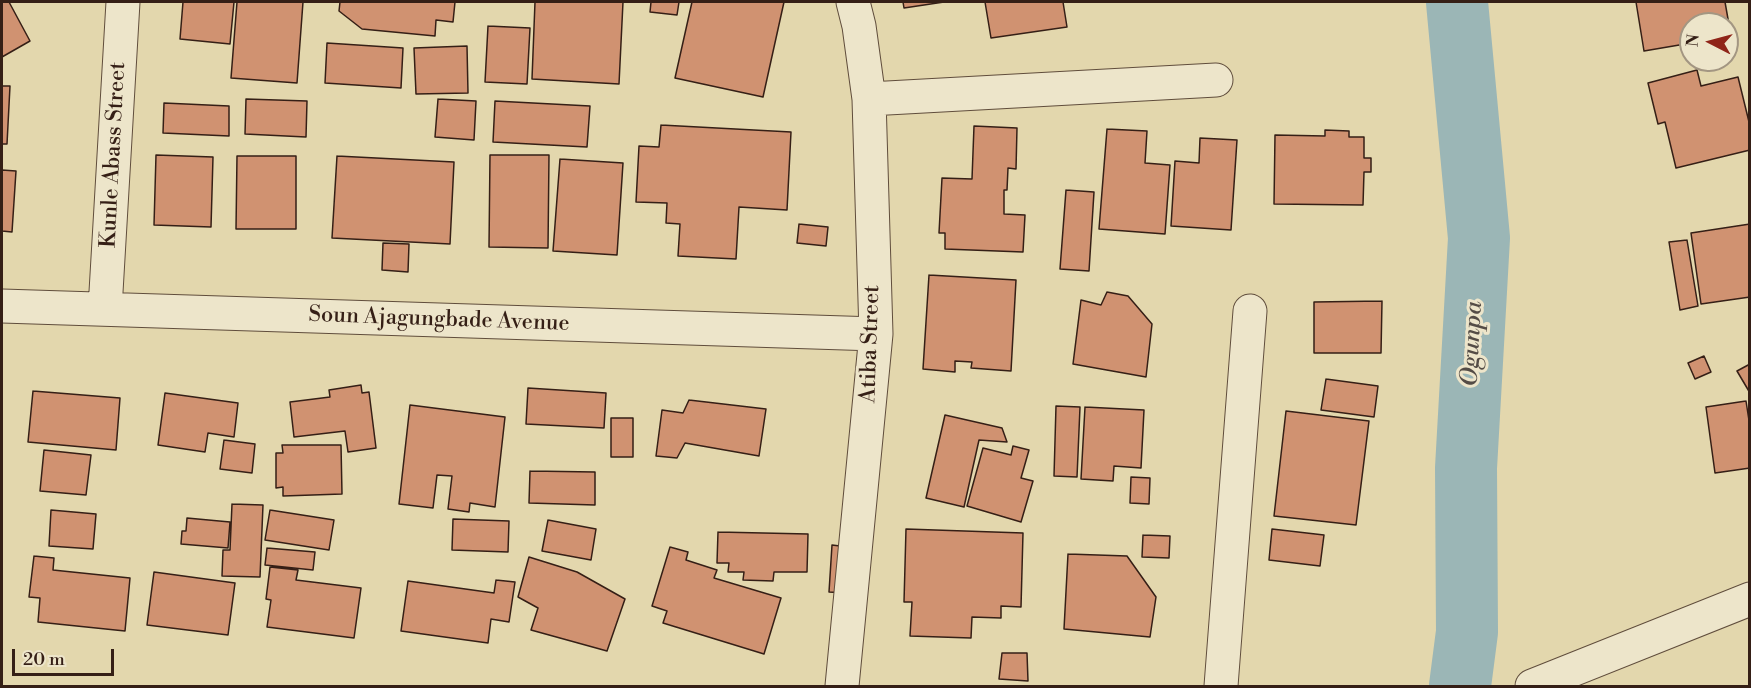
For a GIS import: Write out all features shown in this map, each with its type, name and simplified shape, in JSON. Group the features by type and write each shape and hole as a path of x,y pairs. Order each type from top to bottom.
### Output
{"street":[{"name":"Kunle Abass Street","path":"105,309 123,2"},
{"name":"Atiba Street","path":"842,687 876,334 869,99 859,26 853,2"},
{"path":"869,99 1216,80"},
{"name":"Soun Ajagungbade Avenue","path":"2,306 876,334"},
{"path":"1221,687 1250,311"},
{"path":"1532,687 1749,599"}],"building":[{"path":"2,2 9,2 30,41 2,57"},
{"path":"183,2 234,2 230,44 180,39"},
{"path":"237,2 303,2 297,83 231,78"},
{"path":"340,2 455,2 453,22 436,20 435,36 362,29 339,11"},
{"path":"535,2 623,2 619,84 532,79"},
{"path":"651,2 679,2 677,15 650,12"},
{"path":"692,2 784,2 763,97 675,78"},
{"path":"903,2 944,2 904,8"},
{"path":"985,2 1063,2 1067,27 991,38"},
{"path":"1636,2 1725,2 1727,12 1679,12 1679,45 1644,51"},
{"path":"488,26 530,28 527,84 485,82"},
{"path":"327,43 403,48 401,88 325,83"},
{"path":"467,46 468,93 416,94 414,48"},
{"path":"1689,72 1698,72 1701,86 1738,77 1750,126 1750,150 1676,168 1665,122 1658,124 1648,83"},
{"path":"2,86 10,86 7,144 2,144"},
{"path":"246,99 307,101 306,137 245,134"},
{"path":"438,99 476,101 474,140 435,137"},
{"path":"495,101 590,106 587,147 493,142"},
{"path":"164,103 229,106 229,136 163,133"},
{"path":"661,125 791,132 787,210 739,207 736,259 678,256 680,224 666,223 667,203 636,202 639,146 659,147"},
{"path":"974,126 1017,128 1016,169 1008,168 1007,190 1004,190 1004,214 1025,215 1023,252 945,249 945,233 939,233 942,178 972,179"},
{"path":"1107,129 1147,131 1145,163 1170,165 1165,234 1099,229"},
{"path":"1325,130 1349,131 1349,137 1364,137 1364,158 1371,158 1371,172 1364,172 1363,205 1274,204 1275,135 1325,136"},
{"path":"1200,138 1237,140 1231,230 1171,226 1175,161 1199,163"},
{"path":"156,155 213,157 211,227 154,225"},
{"path":"490,155 549,155 548,248 489,247"},
{"path":"237,156 296,156 296,229 236,229"},
{"path":"337,156 454,162 450,244 332,238"},
{"path":"560,159 623,163 617,255 553,251"},
{"path":"2,170 16,171 12,232 2,231"},
{"path":"1066,190 1094,192 1089,271 1060,269"},
{"path":"799,224 828,227 826,246 797,243"},
{"path":"1750,224 1750,297 1701,304 1691,233"},
{"path":"1687,240 1698,306 1680,310 1669,242"},
{"path":"383,243 409,244 408,272 382,270"},
{"path":"929,275 1016,280 1011,371 971,368 972,362 955,361 955,372 923,369"},
{"path":"1107,292 1128,296 1152,324 1146,377 1073,364 1081,300 1101,305"},
{"path":"1382,301 1381,353 1314,353 1314,302"},
{"path":"1704,356 1711,372 1695,379 1688,363"},
{"path":"1750,364 1750,393 1737,371"},
{"path":"1326,379 1378,386 1374,417 1321,410"},
{"path":"361,385 362,393 369,392 376,448 348,452 345,431 294,437 290,402 330,397 329,390"},
{"path":"528,388 606,393 604,428 526,424"},
{"path":"33,391 120,398 116,450 28,442"},
{"path":"165,393 238,403 234,437 208,433 205,452 158,445"},
{"path":"689,400 766,409 759,456 685,443 677,458 656,456 662,410 683,413"},
{"path":"1746,401 1750,427 1750,468 1715,473 1706,407"},
{"path":"410,405 505,417 495,507 470,503 469,512 448,509 452,476 437,475 433,508 399,504"},
{"path":"1056,406 1080,407 1077,477 1054,476"},
{"path":"1085,407 1144,410 1141,468 1114,466 1113,481 1081,479"},
{"path":"1286,411 1369,421 1356,525 1274,516"},
{"path":"945,415 1002,428 1007,442 979,440 964,507 926,498"},
{"path":"611,418 633,418 633,457 611,457"},
{"path":"224,440 255,444 252,473 220,469"},
{"path":"282,445 341,445 342,494 283,496 283,487 276,488 276,453 283,453"},
{"path":"1013,446 1029,450 1021,478 1033,481 1021,522 967,506 983,448 1011,455"},
{"path":"44,450 91,455 86,495 40,491"},
{"path":"530,471 595,472 595,505 529,503"},
{"path":"1131,477 1150,478 1149,504 1130,503"},
{"path":"232,504 263,505 260,577 222,576 223,550 230,550"},
{"path":"51,510 96,514 93,549 49,546"},
{"path":"270,510 334,520 329,550 265,540"},
{"path":"187,518 230,522 228,548 181,544 182,531 186,531"},
{"path":"453,519 509,521 508,552 452,550"},
{"path":"548,520 596,529 591,560 542,551"},
{"path":"906,529 1023,533 1021,607 1001,606 1001,618 972,617 971,638 910,636 912,602 904,602"},
{"path":"1272,529 1324,535 1320,566 1269,560"},
{"path":"718,532 808,534 807,572 774,572 773,581 743,580 744,572 728,572 729,563 717,563"},
{"path":"1143,535 1170,536 1169,558 1142,557"},
{"path":"832,545 848,547 846,593 829,592"},
{"path":"670,547 688,552 686,560 717,570 714,578 781,598 764,654 663,623 667,611 652,606"},
{"path":"267,548 315,552 313,570 265,565"},
{"path":"1068,554 1127,556 1156,597 1150,637 1064,629"},
{"path":"34,556 54,558 53,570 130,578 125,631 38,622 40,598 29,597"},
{"path":"529,557 577,572 625,599 607,651 531,630 538,608 518,597"},
{"path":"270,567 298,570 296,580 361,588 354,638 267,627 271,600 266,599"},
{"path":"154,572 235,583 228,635 147,625"},
{"path":"496,580 515,582 509,622 491,619 488,643 401,631 408,581 494,593"},
{"path":"1002,653 1027,653 1028,681 999,679"}],"waterway":[{"name":"Ogunpa","path":"1457,2 1479,238 1466,468 1467,632 1460,686"}]}
